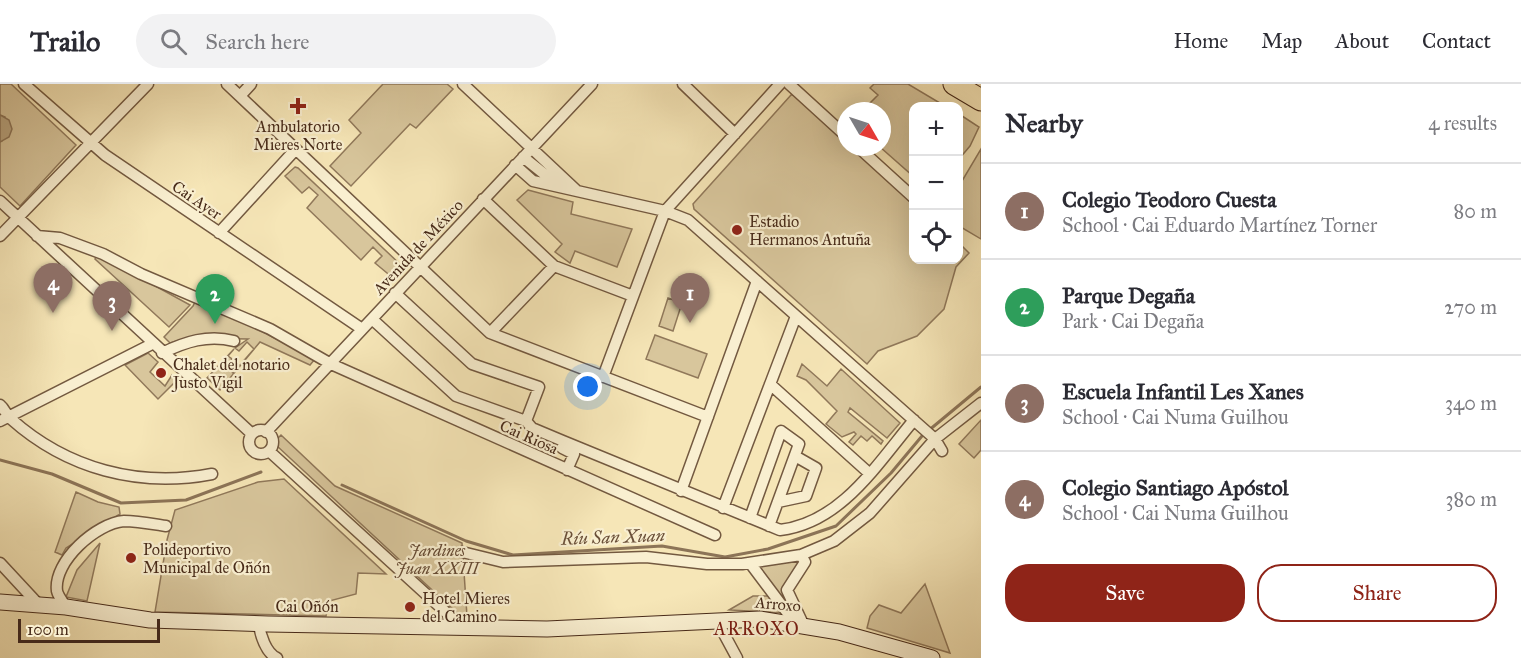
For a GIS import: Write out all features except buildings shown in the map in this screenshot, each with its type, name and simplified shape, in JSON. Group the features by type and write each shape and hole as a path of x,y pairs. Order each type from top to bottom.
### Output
{"highway":[{"path":"954,84 981,100"}],"street":[{"name":"Cai Ayer","path":"24,84 90,144 362,329"},
{"path":"0,236 148,84"},
{"path":"227,84 490,333 708,417"},
{"path":"240,96 251,84"},
{"path":"463,84 533,146 576,190"},
{"name":"Avenida de México","path":"266,432 592,84"},
{"path":"683,84 735,134"},
{"path":"603,377 665,211 780,84"},
{"path":"789,84 837,128"},
{"path":"219,233 295,150"},
{"path":"868,156 909,193"},
{"path":"524,157 554,181 576,190"},
{"path":"515,165 533,181 665,211 688,220 935,439 942,450"},
{"path":"483,199 554,266 633,296"},
{"path":"0,201 152,344 252,434"},
{"name":"Cai Riosa","path":"37,236 60,238 103,254 141,274 270,329 331,364 715,535"},
{"path":"490,333 554,266"},
{"path":"681,491 757,281"},
{"path":"395,293 472,364 539,387 526,421"},
{"path":"723,508 796,316"},
{"path":"372,319 456,396 526,421 532,428 562,441 780,530 800,528 819,519 843,501 870,474 914,420"},
{"path":"162,353 187,340 223,338 234,341"},
{"path":"4,419 152,344"},
{"path":"770,384 870,474"},
{"path":"462,552 503,562 646,557 708,564 750,562 801,555 834,541 870,513 935,439 981,403"},
{"path":"0,405 4,419 54,450 112,474 160,480 188,479 212,474"},
{"path":"259,430 266,432 273,440 269,451 260,454 253,451 249,444 252,434 259,430"},
{"path":"748,517 781,431 799,444 769,526"},
{"path":"562,441 561,445 547,438 546,440 574,454 567,470"},
{"path":"269,451 461,626"},
{"path":"778,502 806,496 816,468 795,456"},
{"path":"66,607 57,591 59,575 74,548 102,528 123,521 166,526"},
{"path":"799,624 787,590 805,562 801,555"},
{"path":"750,562 799,624"},
{"path":"0,563 39,605"},
{"name":"Cai Oñón","path":"0,602 66,607 150,620 547,629 616,627"},
{"name":"Arroxo","path":"616,627 759,619 799,624 881,642 932,658"},
{"path":"717,621 737,658"},
{"path":"259,623 260,635 271,655 277,658"}],"green space":[{"path":"0,84 11,84 76,145 20,206 0,187 0,142 5,117 0,115"},
{"path":"383,84 447,84 453,89 416,128 410,124 351,186 330,166 361,133 349,120"},
{"path":"874,84 908,84 938,102 909,102 909,172 890,156 891,102 871,102 878,95 870,88"},
{"name":"Estadio Hermanos Antuña","path":"791,95 795,95 837,134 837,156 862,156 909,199 909,264 959,264 944,309 917,336 878,351 867,364 694,209 693,204"},
{"path":"963,117 979,127 970,146 963,154"},
{"path":"981,149 981,239 963,228 963,179"},
{"path":"295,167 402,266 393,278 375,263 382,256 373,247 361,260 307,208 318,195 309,187 302,193 285,176"},
{"path":"528,190 573,202 571,214 632,229 617,267 575,251 570,263 555,252 562,244 517,200"},
{"name":"Estadio Hermanos Antuña","path":"963,247 969,253 963,259"},
{"path":"97,254 190,305 169,327 95,259"},
{"path":"197,298 315,359 310,365 260,342 220,390 207,378 234,349 228,356 232,359 227,366 233,373 254,349 247,342 239,351 235,348 248,339 186,338 170,343 164,337 193,306"},
{"path":"668,298 682,303 673,331 659,326"},
{"path":"655,335 707,354 698,378 646,359"},
{"path":"148,353 158,362 150,372 165,386 172,375 177,380 158,399 125,365"},
{"path":"802,364 827,386 841,369 900,423 887,438 850,408 848,412 883,441 881,444 872,436 867,441 861,436 853,445 849,442 856,434 854,432 842,437 826,424 837,411 806,380 797,376"},
{"path":"981,420 981,450 974,458 959,444"},
{"name":"Jardines Juan XXIII","path":"281,435 335,486 462,543 467,616 458,614 277,446 277,439"},
{"path":"284,479 386,574 358,573 356,594 329,601 326,616 155,612 167,540 175,510 258,482"},
{"path":"76,492 98,502 119,507 120,514 66,548 62,555 55,552"},
{"path":"100,543 87,601 66,597 77,570"},
{"path":"802,560 782,598 757,566"},
{"path":"925,584 950,653 867,628 870,616 879,605 901,613"},
{"path":"753,596 772,596 785,613 729,610"}],"shaded area":[{"path":"0,115 9,120 12,129 9,137 0,142"}],"waterway":[{"name":"Ríu San Xuan","path":"342,485 466,541 513,555 662,546 725,557 768,549 836,526 891,473 922,436 981,387"},
{"name":"Ríu San Xuan","path":"0,460 52,474 121,503 186,500 261,472"}],"place":[{"name":"Ambulatorio Mieres Norte","path":"298,106"},
{"name":"Estadio Hermanos Antuña","path":"737,230"},
{"name":"Colegio Santiago Apóstol","path":"53,313"},
{"name":"Colegio Teodoro Cuesta","path":"690,323"},
{"name":"Parque Degaña","path":"215,324"},
{"name":"Escuela Infantil Les Xanes","path":"112,331"},
{"name":"Chalet del notario Justo Vigil","path":"161,373"},
{"name":"Polideportivo Municipal de Oñón","path":"131,558"},
{"name":"Hotel Mieres del Camino","path":"410,607"}],"district":[{"name":"ARROXO","path":"757,629"}]}
